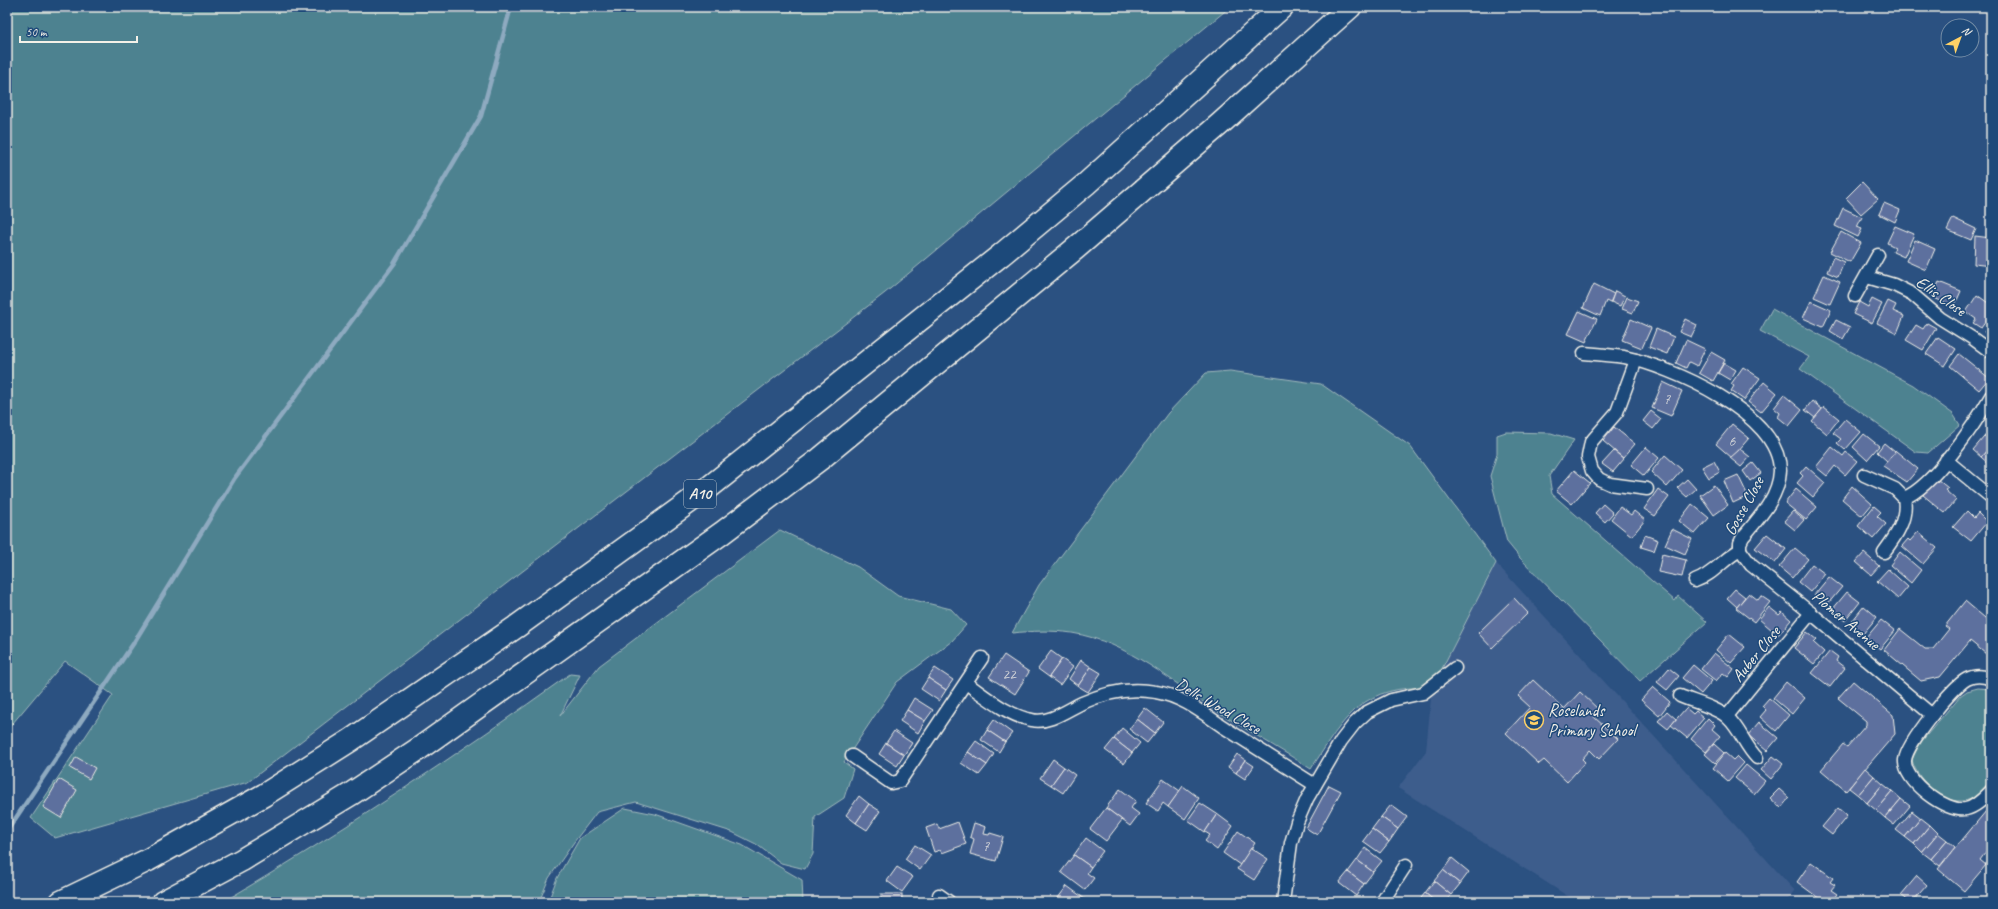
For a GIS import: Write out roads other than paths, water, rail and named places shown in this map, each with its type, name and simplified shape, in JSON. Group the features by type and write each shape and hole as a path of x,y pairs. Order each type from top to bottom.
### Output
{"highway":[{"name":"A10","path":"61,902 148,860 258,799 352,740 516,627 706,489 1001,255 1056,209 1282,7"},
{"name":"A10","path":"163,902 242,860 351,794 446,730 722,534 820,459 1076,248 1214,129 1350,7"}],"street":[{"path":"1855,296 1878,255"},
{"name":"Ellis Close","path":"1867,277 1894,285 1912,294 1940,318 1991,352"},
{"name":"Gosse Close","path":"1584,353 1623,357 1636,360 1684,377 1722,397 1754,422 1772,445 1778,458 1780,472 1778,486 1771,501 1743,537 1740,543 1740,550 1726,559 1710,574 1695,581"},
{"path":"1636,360 1616,412 1591,442 1588,457 1592,471 1599,479 1610,484 1647,489"},
{"path":"1904,498 1918,490 1946,460 1979,416 1991,396"},
{"path":"1946,460 1991,497"},
{"path":"1864,475 1895,489 1904,498 1905,506 1902,524 1898,533 1884,552"},
{"name":"Plomer Avenue","path":"1740,550 1751,566 1811,613 1932,715"},
{"name":"Auber Close","path":"1727,716 1811,613"},
{"path":"852,756 891,782 900,781 982,658"},
{"path":"1283,902 1294,832 1302,810 1315,785 1342,741 1361,718 1382,704 1423,693 1455,668"},
{"path":"1991,679 1974,676 1960,683 1932,715 1908,749 1905,759 1906,767 1913,780 1948,807 1967,809 1982,800 1991,791"},
{"name":"Dells Wood Close","path":"966,682 1006,709 1020,717 1034,721 1049,719 1084,702 1112,692 1131,689 1157,692 1186,703 1315,785"},
{"path":"1680,696 1727,716 1745,744 1757,758"},
{"path":"1382,902 1406,865"},
{"path":"939,895 949,902"}],"waterway":[{"path":"7,831 133,644 234,479 394,264 481,116 511,7"}],"place":[{"name":"Roselands Primary School","path":"1534,720"}]}
